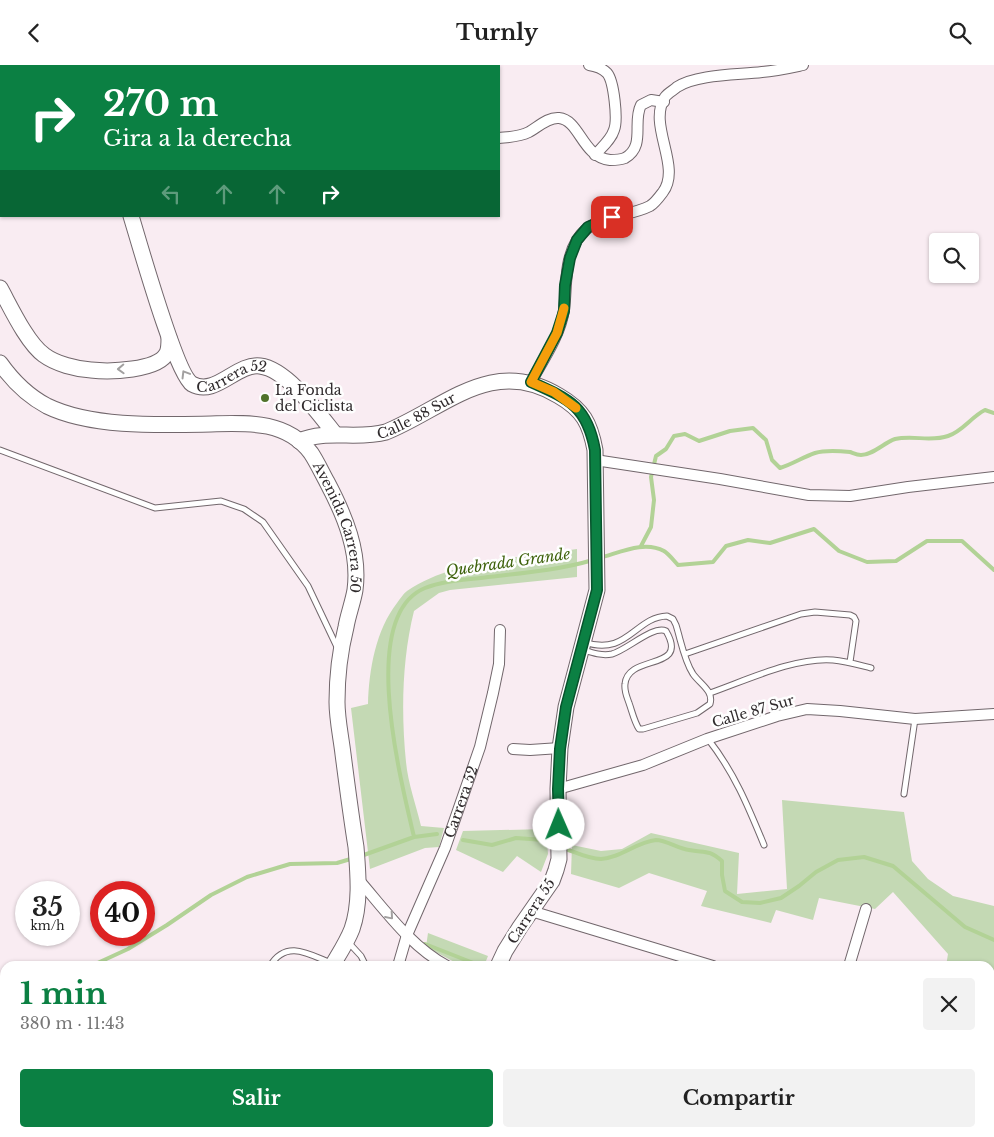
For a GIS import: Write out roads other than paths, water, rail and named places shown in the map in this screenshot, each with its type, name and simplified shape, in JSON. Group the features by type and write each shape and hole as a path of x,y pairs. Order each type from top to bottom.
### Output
{"street":[{"path":"589,65 603,70 610,77 616,121 614,133 595,155"},
{"path":"531,382 557,333 564,311 565,285 570,258 577,240 588,227 612,217 652,205 664,191 670,176 660,111 666,96 679,86 704,78 764,72 803,65"},
{"path":"500,138 527,133 549,120 559,118 573,125 581,140 595,155 617,160 628,156 635,148 637,143 638,113 641,105 651,100 664,102"},
{"name":"Carrera 52","path":"131,217 169,338 183,374 194,385 209,386 250,367 268,368 284,378 308,401 335,434"},
{"path":"0,288 33,343 43,355 74,367 91,371 128,369 153,364 167,353 169,338"},
{"name":"Avenida Carrera 50","path":"0,363 29,394 47,406 72,415 124,423 260,424 280,429 300,441 311,453 347,524 356,565 355,590 337,682 337,703 356,847 358,874 356,913 347,941 335,961"},
{"name":"Calle 88 Sur","path":"300,441 309,437 335,434 376,434 395,428 462,391 499,381 516,380 531,382"},
{"name":"Carrera 55","path":"500,961 505,951 552,881 559,859 558,789 560,749 566,707 594,606 598,574 595,460 592,433 581,412 568,401 554,392 531,382"},
{"path":"595,460 761,485 809,495 850,497 908,487 994,477"},
{"name":"Carrera 52","path":"399,961 407,935 445,848 480,747 499,664 500,630"},
{"name":"Calle 87 Sur","path":"558,789 643,765 707,739 777,716 807,709 915,719 994,714"},
{"path":"513,749 560,749"},
{"path":"358,874 407,935 437,961"},
{"path":"851,961 866,909"},
{"path":"531,911 696,961"},
{"path":"668,1137 673,1137"}],"lane":[{"path":"0,450 155,508 221,501 244,509 263,522 308,586 341,654"},
{"path":"685,654 801,614 815,612 854,617 856,621 850,662"},
{"path":"667,616 676,625 689,667 710,693 712,700 705,709 639,729 625,692 625,682 632,670 645,663 664,659 670,653 672,645 666,631 657,630 628,647 611,654 603,655 582,645 603,646 614,643 632,635 653,619 667,616"},
{"path":"710,693 795,663 821,659 850,662 871,668"},
{"path":"904,794 915,719"},
{"path":"707,739 720,755 742,793 764,845"},
{"path":"347,941 364,961"},
{"path":"274,961 283,953 294,950 324,961"}],"waterway":[{"path":"641,546 651,527 654,500 651,477 656,456 666,449 674,436 685,434 699,441 730,431 753,428 766,440 772,460 780,468 819,452 842,451 861,455 870,453 895,439 942,438 958,431 985,410 994,413"},
{"name":"Quebrada Grande","path":"599,558 640,547 648,547 664,551 678,565 713,562 726,546 748,540 770,543 814,529 839,551 867,562 896,561 927,541 962,541 994,570"},
{"name":"Quebrada Grande","path":"414,837 394,742 388,665 393,631 405,605 425,588 440,583 541,571 593,560"},
{"path":"361,856 414,837 437,834"},
{"path":"463,840 492,845 516,838 544,840 555,844"},
{"path":"563,848 586,857 601,859 615,856 649,841 656,840 685,849 710,853 722,861 725,891 742,902 760,903 781,898 816,872 838,860 864,857 893,866 965,927 994,940"},
{"path":"102,961 128,949 211,895 247,877 290,864 337,863 354,858"},
{"path":"425,944 468,961"}],"place":[{"name":"La Fonda del Ciclista","path":"265,398"}]}
